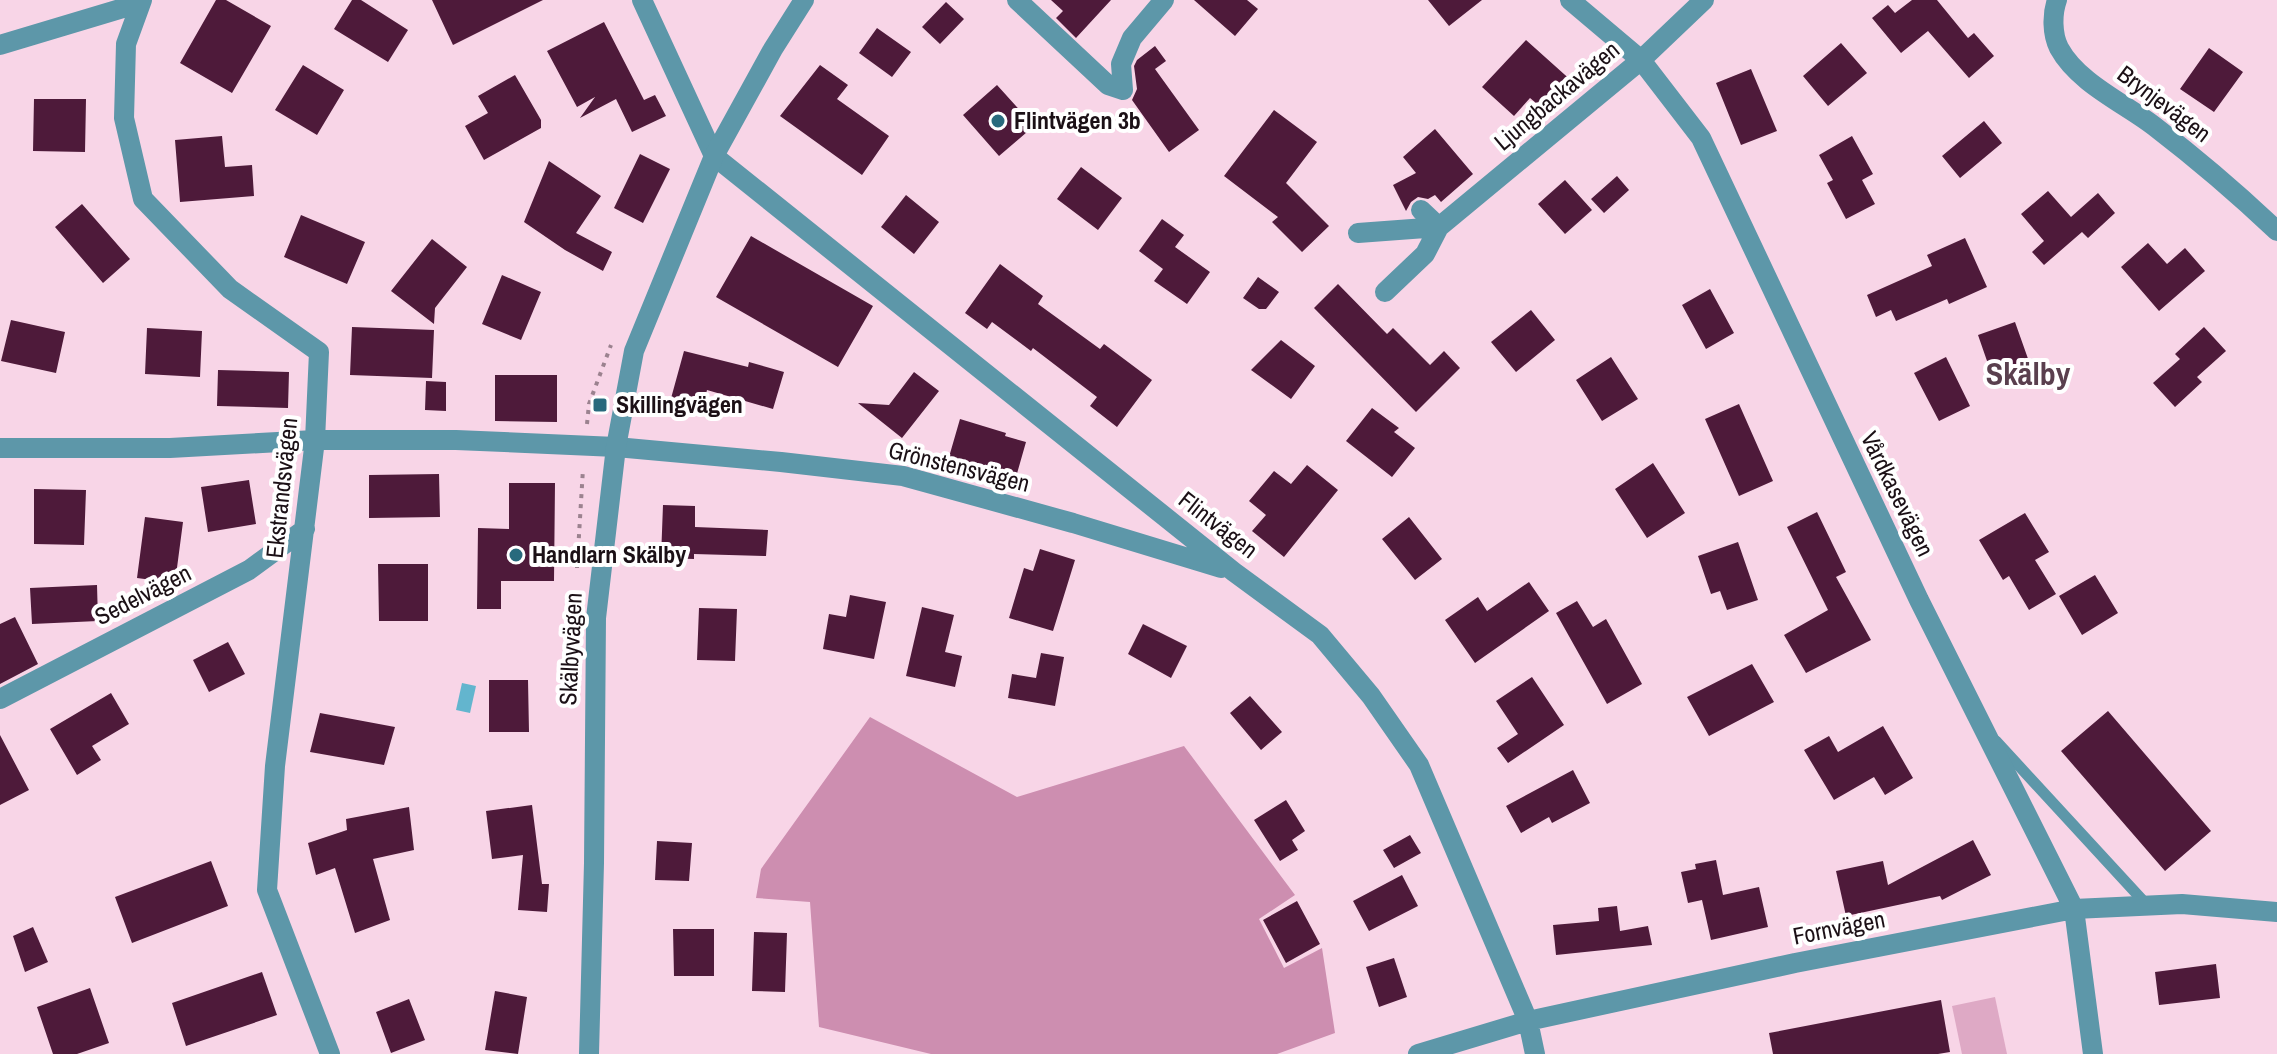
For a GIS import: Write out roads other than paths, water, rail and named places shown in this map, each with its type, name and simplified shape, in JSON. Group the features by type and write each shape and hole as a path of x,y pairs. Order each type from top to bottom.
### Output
{"street":[{"path":"642,0 714,156"},
{"name":"Skälbyvägen","path":"589,1054 596,618 616,447 634,351 714,156 804,0"},
{"path":"1017,0 1108,85 1123,90 1121,64 1132,38 1164,0"},
{"name":"Vårdkasevägen","path":"1570,0 1641,60 1701,138 1919,600 2074,909 2093,1054"},
{"name":"Ljungbackavägen","path":"1385,292 1425,254 1439,227 1641,60 1704,0"},
{"name":"Brynjevägen","path":"2057,0 2052,12 2059,47 2080,74 2154,126 2277,231"},
{"path":"0,45 141,1"},
{"name":"Ekstrandsvägen","path":"141,1 126,44 124,118 143,199 230,289 319,352 315,440 275,766 267,890 330,1054"},
{"name":"Flintvägen","path":"714,156 1234,572 1320,635 1371,696 1419,765 1528,1021 1535,1054"},
{"path":"1421,210 1439,227"},
{"path":"1358,233 1439,227"},
{"path":"0,448 170,448 315,440 456,440 616,447"},
{"name":"Grönstensvägen","path":"616,447 903,476 1234,572"},
{"name":"Sedelvägen","path":"0,699 249,570 305,529"},
{"name":"Fornvägen","path":"1418,1054 1528,1021 1795,963 2074,909 2182,904 2277,912"}],"lane":[{"path":"1985,728 2147,906"}],"water":[{"path":"462,683 476,686 470,713 456,710"}],"place":[{"name":"Flintvägen 3b","path":"998,121"},
{"name":"Skillingvägen","path":"600,405"},
{"name":"Handlarn Skälby","path":"516,555"}],"district":[{"name":"Skälby","path":"2028,374"}]}
